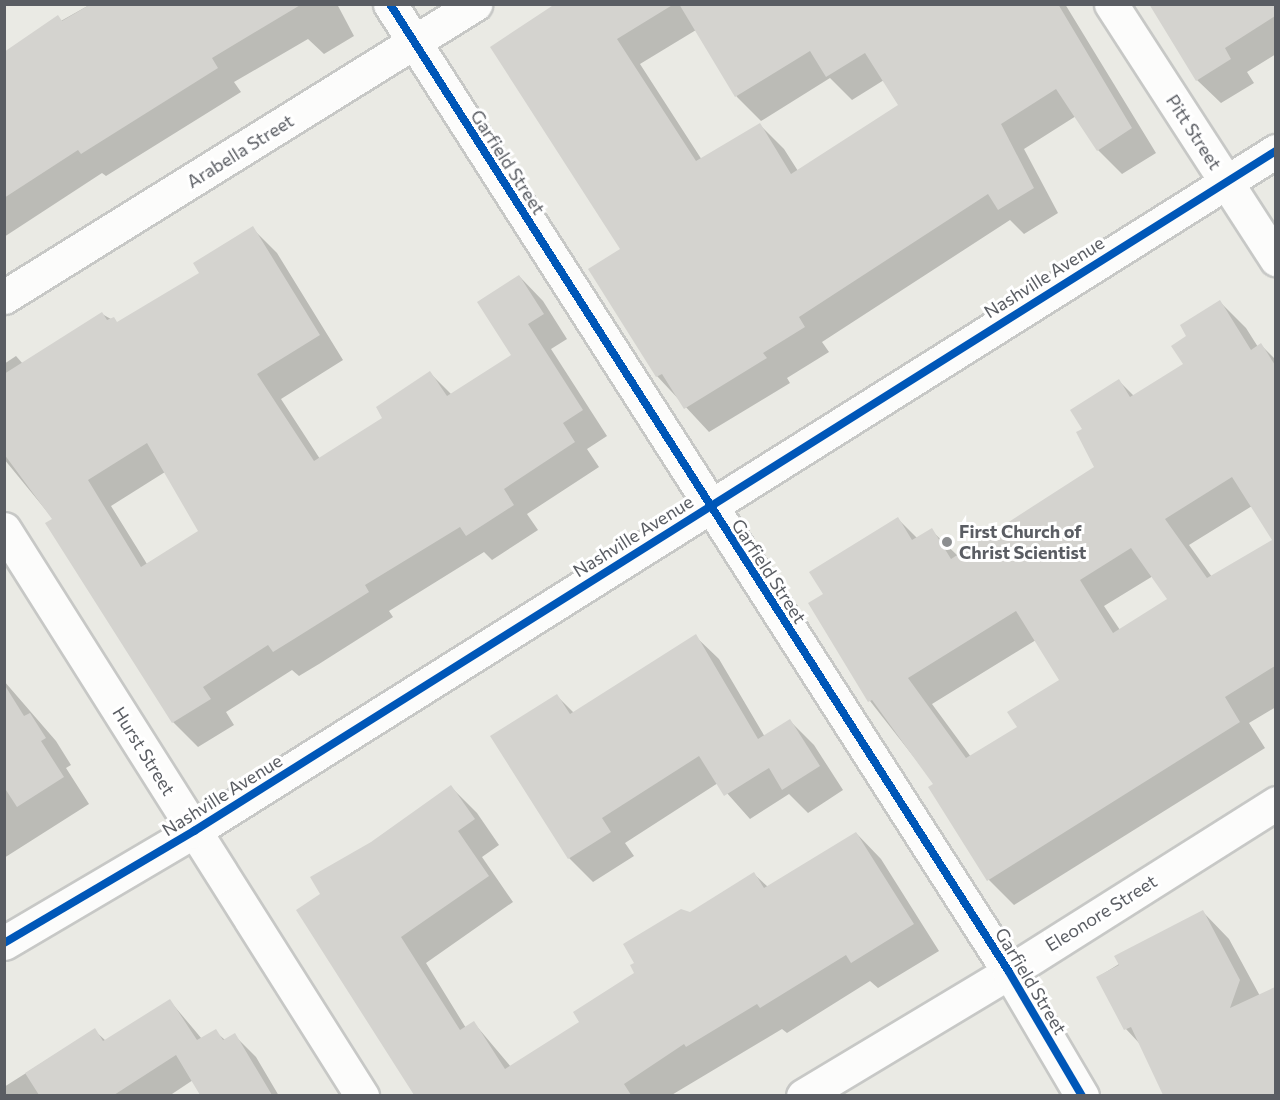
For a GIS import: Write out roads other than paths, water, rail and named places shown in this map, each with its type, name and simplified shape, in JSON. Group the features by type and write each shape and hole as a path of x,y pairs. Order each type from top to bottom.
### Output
{"street":[{"name":"Garfield Street","path":"390,4 1009,972 1082,1095"},
{"name":"Arabella Street","path":"4,297 475,4"},
{"name":"Pitt Street","path":"1111,4 1275,260"},
{"name":"Nashville Avenue","path":"4,944 194,831 1275,151"},
{"name":"Hurst Street","path":"4,529 362,1095"},
{"name":"Eleonore Street","path":"803,1095 1009,972 1275,803"}],"place":[{"name":"First Church of Christ Scientist","path":"947,542"}]}
